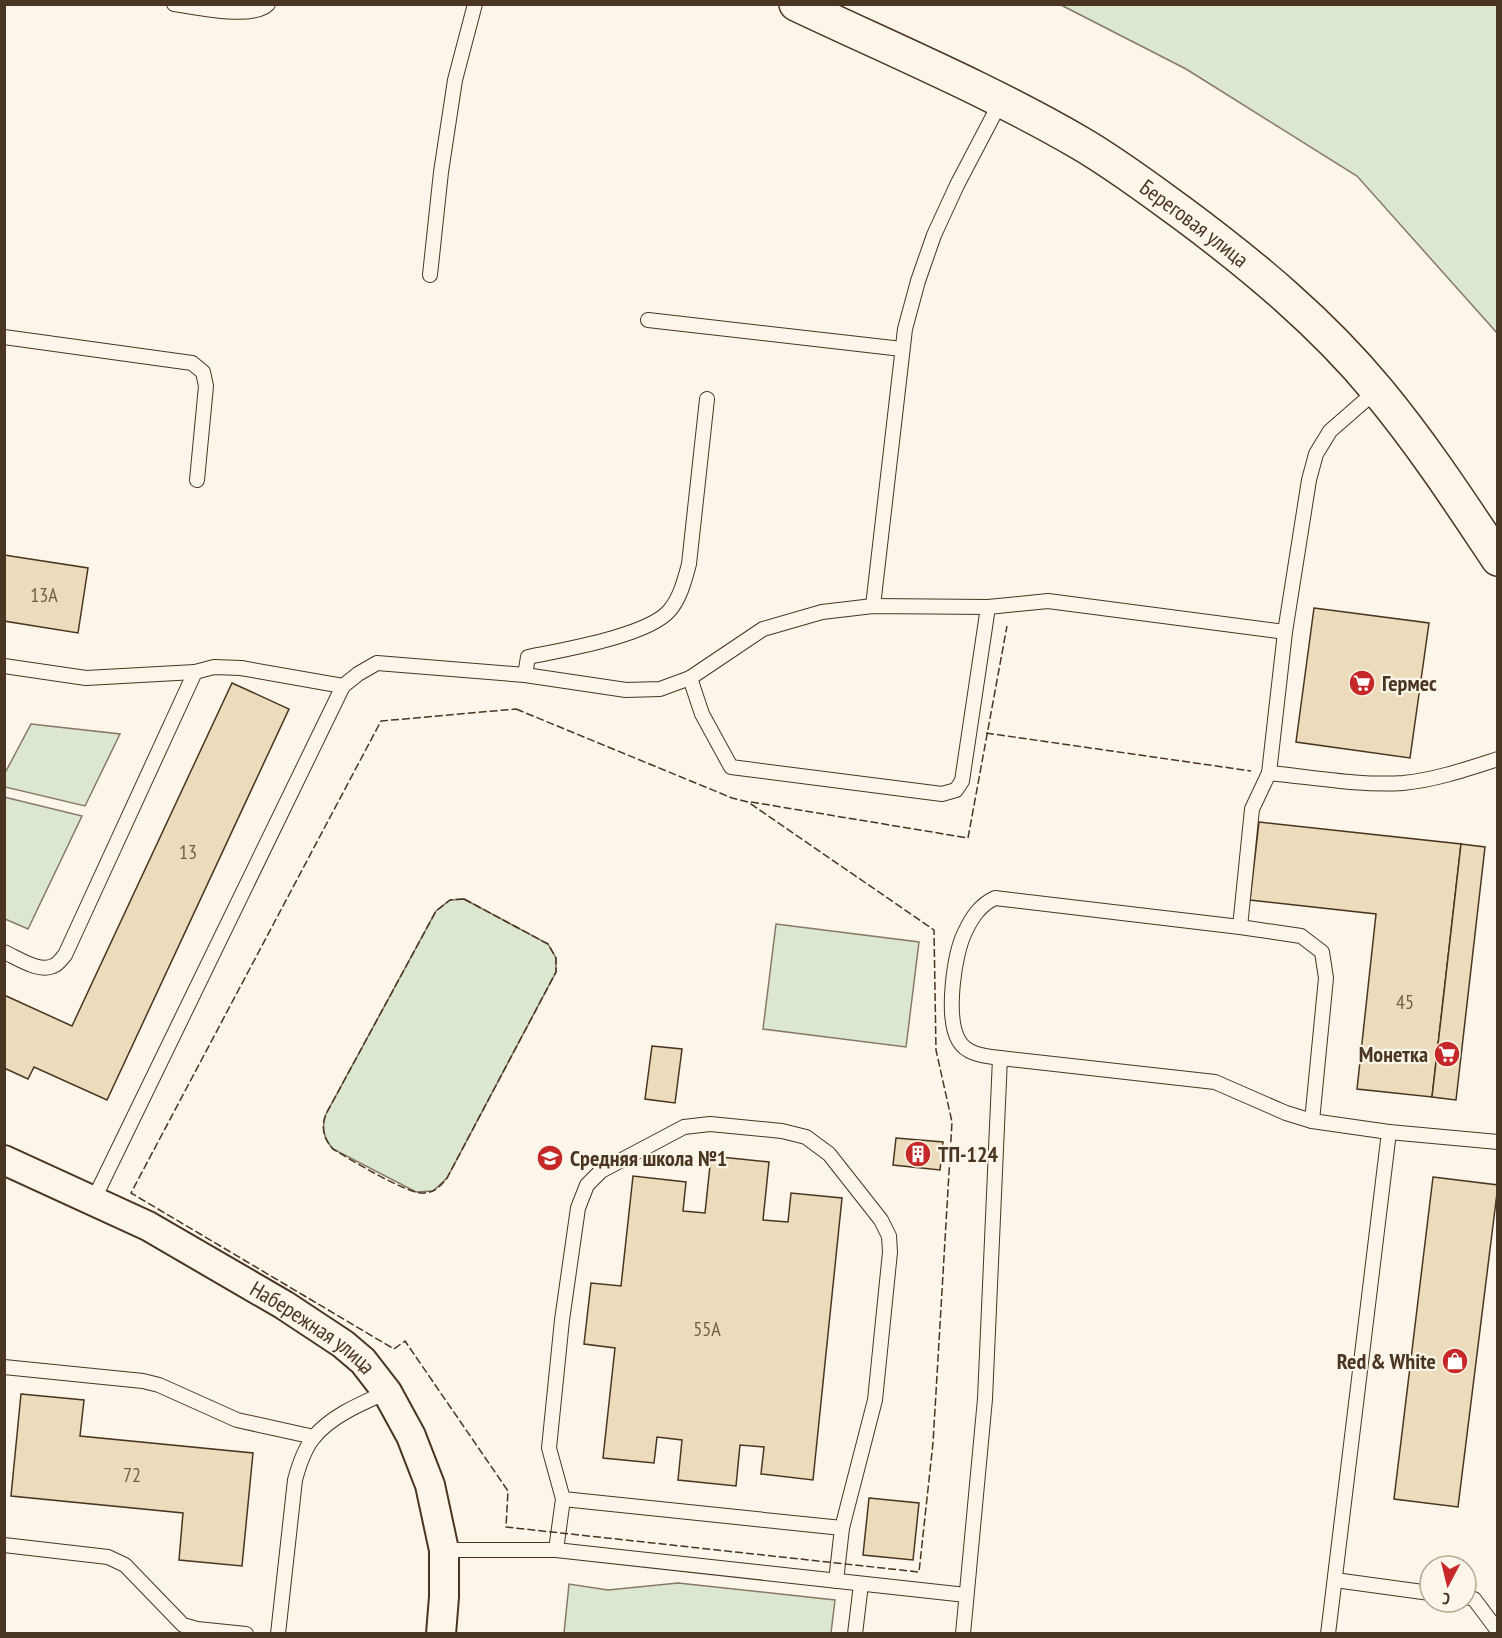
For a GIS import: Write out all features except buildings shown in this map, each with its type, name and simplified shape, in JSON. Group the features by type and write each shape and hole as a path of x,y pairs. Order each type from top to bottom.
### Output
{"main road":[{"name":"Береговая улица","path":"796,4 1001,101 1091,150 1151,190 1223,244 1302,313 1377,390 1420,444 1497,559"}],"street":[{"name":"Набережная улица","path":"4,1160 148,1226 284,1305 343,1344 363,1361 387,1392 411,1436 430,1485 444,1551 441,1634"}],"lane":[{"path":"174,4 248,13 264,9 268,4"},
{"path":"430,275 441,172 455,80 475,4"},
{"path":"873,606 905,329 934,235 1001,101"},
{"path":"648,320 902,349"},
{"path":"4,337 192,363 203,372 206,386 197,480"},
{"path":"1240,927 1252,809 1269,773 1285,632 1309,480 1316,453 1330,431 1377,390"},
{"path":"525,675 528,657 607,640 650,624 669,611 682,587 689,564 707,399"},
{"path":"93,1202 343,687 358,674 377,663 525,675 626,690 660,689 690,678 764,628 822,612 873,606 988,607 1048,601 1285,632"},
{"path":"690,678 702,714 731,767 942,794 956,790 962,781 988,607"},
{"path":"4,666 86,678 195,672 214,667 241,668 343,687"},
{"path":"4,952 33,965 46,968 56,965 65,955 195,672"},
{"path":"1269,773 1377,783 1405,782 1465,770 1497,759"},
{"path":"1312,1121 1326,978 1323,952 1301,936 996,898 984,903 973,917 958,950 952,1009 958,1040 976,1054 1215,1082 1286,1113 1312,1121 1389,1132 1497,1143"},
{"path":"963,1634 985,1399 1000,1058"},
{"path":"556,1550 563,1499 549,1448 562,1320 578,1208 587,1185 601,1171 684,1127 710,1124 782,1131 806,1137 829,1154 881,1220 889,1236 890,1252 875,1400 842,1528 836,1581"},
{"path":"1328,1634 1389,1132"},
{"path":"4,1367 143,1381 159,1385 237,1420 314,1437"},
{"path":"278,1634 295,1480 301,1460 314,1437 331,1422 387,1392"},
{"path":"563,1499 842,1528"},
{"path":"4,1545 108,1557 124,1565 183,1625 197,1629 246,1634"},
{"path":"444,1551 556,1550 966,1595"},
{"path":"1335,1580 1418,1591"},
{"path":"855,1634 861,1584"},
{"path":"1478,1605 1497,1631"}],"green space":[{"path":"1061,5 1497,5 1497,333 1357,176 1186,69"},
{"path":"31,724 120,734 85,806 5,787 5,773"},
{"path":"4,797 82,816 28,929 5,919"},
{"path":"464,899 548,944 556,958 556,972 447,1178 433,1191 416,1192 333,1149 325,1137 324,1123 326,1114 436,911 450,900"},
{"path":"776,924 919,942 906,1047 763,1029"},
{"path":"678,1583 835,1600 831,1633 564,1633 569,1584 608,1590"}],"fence":[{"path":"751,802 968,838 1007,626"},
{"path":"516,709 732,798 748,802 934,930 936,1050 952,1122 933,1443 919,1572 506,1527 508,1491 405,1341 394,1349 131,1193 381,721 516,709"},
{"path":"986,733 1251,771"},
{"path":"464,899 548,944 556,958 556,972 447,1178 434,1190 427,1193 415,1192 378,1175 333,1149 325,1137 324,1123 326,1114 436,911 450,900 464,899"}],"place":[{"name":"Гермес","path":"1362,683"},
{"name":"Монетка","path":"1447,1054"},
{"name":"ТП-124","path":"918,1154"},
{"name":"Средняя школа №1","path":"550,1158"},
{"name":"Red & White","path":"1455,1361"}]}
